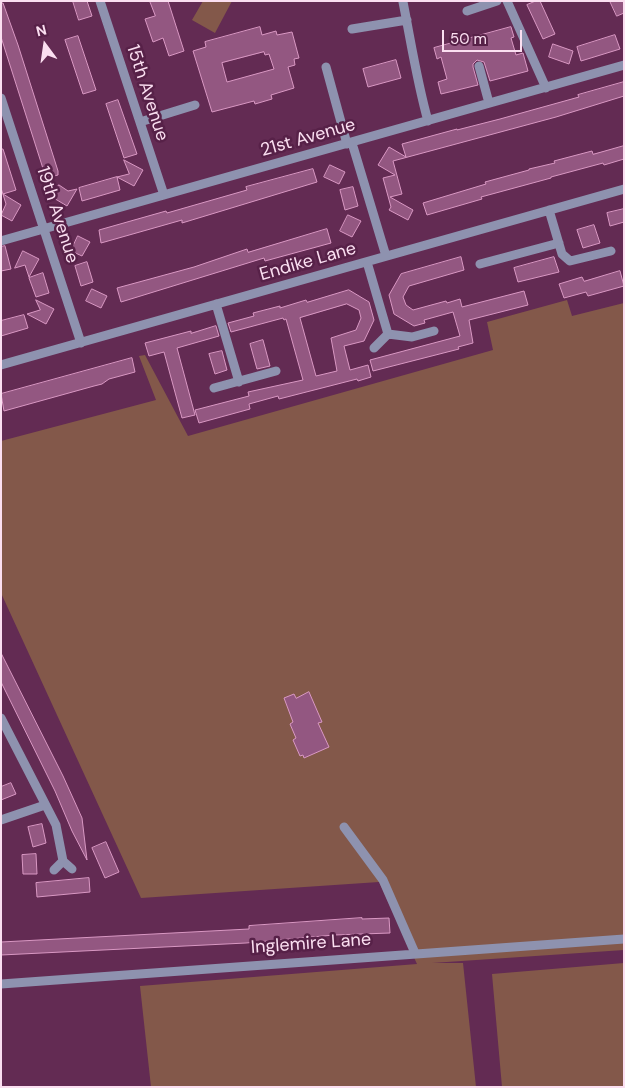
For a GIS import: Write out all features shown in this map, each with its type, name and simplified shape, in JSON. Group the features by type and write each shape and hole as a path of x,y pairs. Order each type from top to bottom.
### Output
{"street":[{"name":"15th Avenue","path":"100,1 164,195"},
{"path":"467,10 497,1"},
{"path":"507,1 546,88"},
{"path":"403,2 418,88 428,121"},
{"path":"352,29 407,20"},
{"name":"21st Avenue","path":"1,241 624,65"},
{"path":"479,66 489,103"},
{"path":"326,67 386,256"},
{"name":"19th Avenue","path":"1,98 81,344"},
{"path":"140,122 195,105"},
{"name":"Endike Lane","path":"1,365 81,344 624,188"},
{"path":"549,210 562,254 570,262 611,251"},
{"path":"480,264 559,243"},
{"path":"367,262 388,334"},
{"path":"216,304 239,382"},
{"path":"388,334 412,337 434,331"},
{"path":"374,348 388,334"},
{"path":"214,388 276,371"},
{"path":"1,718 56,825 63,861 72,869"},
{"path":"1,820 45,805"},
{"path":"344,827 383,880 415,953"},
{"path":"54,870 63,861"},
{"name":"Inglemire Lane","path":"1,984 624,939"}],"shaded area":[{"path":"203,1 232,1 215,33 192,20"},
{"path":"567,300 572,316 624,303 624,950 432,963 463,963 476,1087 151,1087 140,986 417,964 379,882 141,898 1,593 1,441 156,400 139,356 145,355 188,436 493,350 487,322"},
{"path":"624,963 624,1087 502,1087 492,974"}],"building":[{"path":"73,1 87,1 92,16 79,20"},
{"path":"150,1 168,1 184,51 169,56 163,38 153,42 145,19 155,16"},
{"path":"540,1 555,34 543,39 527,5"},
{"path":"610,1 624,1 624,13 617,16"},
{"path":"1,3 3,3 18,45 58,175 46,178 1,37"},
{"path":"260,27 262,35 276,31 277,35 292,32 299,58 294,59 295,65 288,67 294,88 271,95 272,99 255,104 254,101 212,112 193,51 206,47 205,42","holes":["264,52 265,55 269,54 274,69 227,82 222,63"]},
{"path":"511,27 514,37 511,38 516,55 523,53 528,71 490,81 484,62 477,60 473,67 478,85 441,94 438,82 447,79 441,57 437,59 434,48"},
{"path":"615,35 620,49 581,61 577,47"},
{"path":"78,36 96,90 83,94 65,40"},
{"path":"553,44 573,51 569,64 549,57"},
{"path":"396,60 401,78 368,87 363,69"},
{"path":"624,82 624,96 556,117 393,161 402,194 390,197 413,210 408,220 389,210 391,207 383,178 395,175 378,165 389,147 406,157 402,144 579,97 578,95"},
{"path":"118,100 137,154 124,158 106,104"},
{"path":"624,146 624,159 604,165 603,163 551,177 427,215 423,203 486,184 485,182 555,163 554,161 592,151 593,154"},
{"path":"1,149 3,149 16,190 3,194 21,205 12,221 1,215 6,204 1,188"},
{"path":"124,160 143,170 134,186 117,177 129,174"},
{"path":"330,165 345,172 339,184 324,177"},
{"path":"313,169 317,182 182,223 182,220 101,243 99,230 166,211 167,213 247,190 246,187"},
{"path":"117,177 120,190 82,201 79,188"},
{"path":"59,185 68,191 77,189 67,206 52,197"},
{"path":"353,187 358,206 345,210 340,190"},
{"path":"624,209 624,222 610,226 607,213"},
{"path":"348,215 361,221 352,237 340,231"},
{"path":"594,225 600,243 583,248 577,230"},
{"path":"327,229 331,243 265,261 264,258 121,302 117,288 194,267 247,249 248,252"},
{"path":"78,236 90,242 82,256 71,251"},
{"path":"5,246 11,269 1,271 1,247"},
{"path":"23,251 39,259 29,277 25,265 15,268"},
{"path":"461,257 464,270 409,286 403,297 406,305 413,310 460,299 462,307 524,291 528,305 469,320 473,343 458,347 459,349 373,371 370,360 460,336 453,312 424,320 425,323 414,326 394,314 389,295 401,274"},
{"path":"554,257 559,272 518,282 514,268"},
{"path":"87,262 93,282 81,286 75,266"},
{"path":"620,271 624,286 588,296 586,292 564,298 559,284 582,277 584,281"},
{"path":"43,273 49,293 36,297 29,278"},
{"path":"92,289 107,296 101,308 86,301"},
{"path":"349,290 369,302 374,320 364,341 344,346 350,370 368,365 371,377 279,399 278,396 249,404 250,409 199,423 195,410 249,396 248,392 303,380 286,319 284,320 283,318 231,332 228,323 254,316 253,313 280,306 280,308 306,300 307,302","holes":["347,304 359,310 361,318 356,330 331,338 337,371 316,376 300,318"]},
{"path":"36,300 54,309 46,324 27,314 40,310"},
{"path":"24,315 28,328 1,336 1,321"},
{"path":"216,326 219,336 177,348 195,415 182,418 164,352 149,356 145,343"},
{"path":"263,340 270,366 257,369 250,344"},
{"path":"222,351 227,370 215,374 209,354"},
{"path":"132,358 135,372 109,379 102,384 4,411 1,394"},
{"path":"1,653 82,818 87,860 1,682"},
{"path":"309,692 322,722 318,723 329,747 304,758 303,755 300,756 293,740 296,738 290,724 293,722 284,698 294,694 296,698"},
{"path":"11,783 16,794 1,800 1,787"},
{"path":"42,824 46,843 33,847 28,827"},
{"path":"106,842 119,872 105,878 92,848"},
{"path":"36,854 37,874 23,874 22,855"},
{"path":"89,878 90,892 37,897 36,883"},
{"path":"362,918 389,918 390,933 334,935 246,943 1,955 1,942 249,929 249,926"}]}
